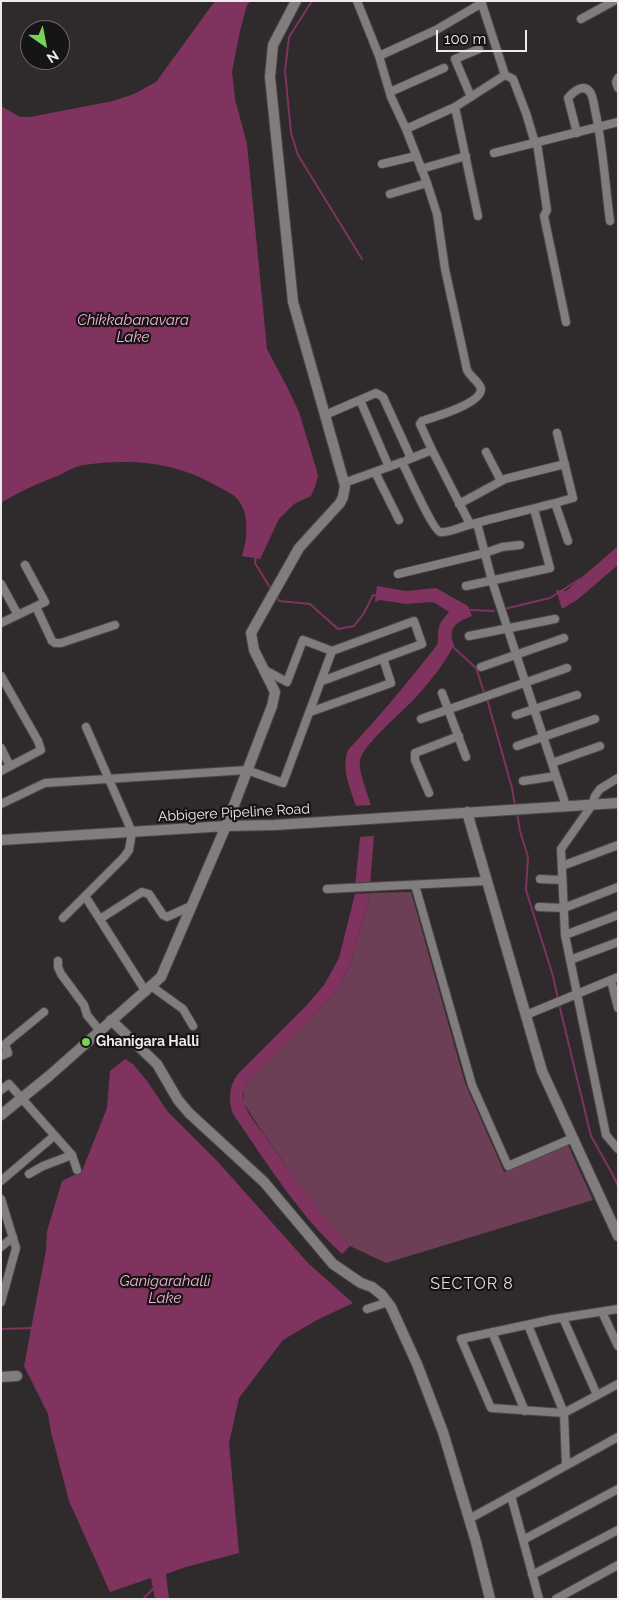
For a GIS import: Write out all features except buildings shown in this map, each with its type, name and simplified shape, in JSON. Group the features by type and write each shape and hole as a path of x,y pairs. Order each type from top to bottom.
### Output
{"street":[{"path":"1,1115 22,1099 161,977 226,826 272,706 274,692 254,650 251,637 253,629 299,548 344,497 344,482 293,302 270,77 273,45 296,1"},
{"path":"581,19 614,1"},
{"path":"360,2 380,56 390,92 427,183 439,221 445,269 467,370 481,389 479,395 470,402 447,413 422,421 420,424 459,504 473,524 485,553 515,656 566,806"},
{"path":"380,56 436,30 482,2 505,75 513,79 536,143 547,210 544,216 566,322"},
{"path":"471,97 455,59 479,48"},
{"path":"390,92 444,68"},
{"path":"406,129 455,107 505,75"},
{"path":"618,78 616,82 618,88"},
{"path":"577,133 568,98 579,88 585,88 591,93 598,127 610,220"},
{"path":"455,107 478,216"},
{"path":"494,153 618,122"},
{"path":"382,164 416,156"},
{"path":"421,168 466,156"},
{"path":"390,194 427,183"},
{"path":"325,415 376,393 383,397 411,458"},
{"path":"360,400 389,467"},
{"path":"402,462 436,530 444,533 573,498 557,433"},
{"path":"344,482 432,450"},
{"path":"486,452 501,481"},
{"path":"459,504 501,481 565,464"},
{"path":"375,472 399,520"},
{"path":"556,503 568,541"},
{"path":"466,586 550,568 534,509"},
{"path":"398,574 485,553 502,547 520,545"},
{"path":"1,623 45,602 25,564"},
{"path":"1,584 18,615"},
{"path":"36,607 52,641 55,643 61,643 115,625"},
{"path":"469,636 555,619"},
{"path":"263,669 288,682 303,640 332,651 414,621 422,644 322,681"},
{"path":"481,667 564,638"},
{"path":"1,804 45,782 247,770 283,783 332,651"},
{"path":"310,712 391,682 382,658"},
{"path":"421,719 567,668"},
{"path":"1,676 38,741 41,750 1,771"},
{"path":"442,693 466,757"},
{"path":"516,715 577,695"},
{"path":"517,746 595,719"},
{"path":"62,918 129,850 132,832 86,727"},
{"path":"429,793 415,760 416,753 459,736"},
{"path":"552,764 600,746"},
{"path":"1,748 10,766"},
{"path":"523,781 556,776"},
{"path":"618,778 600,789 592,805 561,849 565,935 606,1135 618,1149"},
{"name":"Abbigere Pipeline Road","path":"1,840 618,803"},
{"path":"467,812 542,1071 618,1236"},
{"path":"562,866 618,845"},
{"path":"540,878 562,880"},
{"path":"327,889 487,881"},
{"path":"415,885 472,1085 508,1166 573,1138"},
{"path":"539,907 564,908 618,887"},
{"path":"100,919 142,892 148,894 163,915 167,917 192,906"},
{"path":"85,896 148,989 183,1009 193,1026"},
{"path":"565,935 618,915"},
{"path":"570,960 618,942"},
{"path":"58,961 61,974 84,1005 87,1015 100,1031"},
{"path":"526,1015 614,978 618,1008"},
{"path":"1,1056 8,1053 5,1044 44,1012"},
{"path":"111,1020 157,1064 178,1100 189,1113 264,1182 333,1264 361,1283 372,1287 388,1302 418,1364 443,1432 469,1519 487,1598"},
{"path":"1,1090 9,1084 72,1155 77,1170"},
{"path":"1,1181 54,1136"},
{"path":"29,1174 43,1166 72,1155"},
{"path":"1,1200 3,1215 16,1248 1,1302"},
{"path":"1,1246 13,1237"},
{"path":"367,1309 388,1302"},
{"path":"618,1309 461,1339 491,1408 564,1414 618,1384"},
{"path":"602,1312 618,1346"},
{"path":"563,1318 597,1395"},
{"path":"528,1325 564,1414 566,1465"},
{"path":"492,1332 525,1411"},
{"path":"1,1377 16,1376"},
{"path":"469,1519 618,1437"},
{"path":"523,1540 618,1489"},
{"path":"511,1496 538,1599"},
{"path":"532,1575 618,1530"},
{"path":"556,1599 618,1564"}],"shaded area":[{"path":"411,892 465,1083 504,1172 568,1145 593,1200 386,1263 350,1246 328,1223 302,1189 243,1102 244,1090 248,1082 337,992 350,964 371,893"}],"water":[{"name":"Chikkabanavara Lake","path":"215,1 251,1 247,5 240,31 232,72 235,99 247,144 267,349 299,412 318,476 311,496 294,504 279,519 260,559 242,556 247,528 245,514 237,498 202,478 169,467 136,462 101,463 81,466 1,503 1,106 20,117 30,117 113,101 134,94 156,82"},
{"path":"618,546 618,565 577,600 562,609 556,590 566,591"},
{"path":"377,586 406,591 436,588 468,606 472,616 458,623 453,629 452,639 454,645 433,677 363,753 360,760 360,770 371,805 356,806 345,764 348,750 394,699 437,645 439,626 449,612 431,602 406,604 380,600 375,602"},
{"path":"374,836 370,886 355,887 360,837"},
{"path":"371,893 350,964 337,992 248,1082 243,1095 243,1100 252,1119 306,1193 350,1246 342,1254 311,1222 271,1169 233,1114 230,1094 232,1084 237,1075 306,1006 324,985 339,958 355,894"},
{"name":"Ganigarahalli Lake","path":"125,1059 133,1064 147,1081 168,1112 219,1163 308,1263 353,1303 317,1320 283,1340 239,1398 229,1443 239,1553 166,1574 169,1599 155,1599 151,1578 110,1592 69,1501 48,1414 24,1366 46,1250 47,1231 62,1181 82,1171 107,1108 110,1071"}],"waterway":[{"path":"312,1 289,37 285,71 291,133 298,155 362,259"},
{"path":"256,556 255,563 271,589"},
{"path":"504,609 550,598 580,579"},
{"path":"277,597 279,601 310,604 338,629 354,626 364,613 373,595 378,596"},
{"path":"469,610 494,611"},
{"path":"452,646 476,668 485,695"},
{"path":"487,699 512,788 515,806"},
{"path":"517,813 528,857 526,890 553,976 558,999"},
{"path":"559,1004 591,1136 618,1186"},
{"path":"1,1329 34,1328"},
{"path":"143,1599 154,1588"}],"place":[{"name":"Ghanigara Halli","path":"86,1042"}],"district":[{"name":"SECTOR 8","path":"472,1284"}]}
